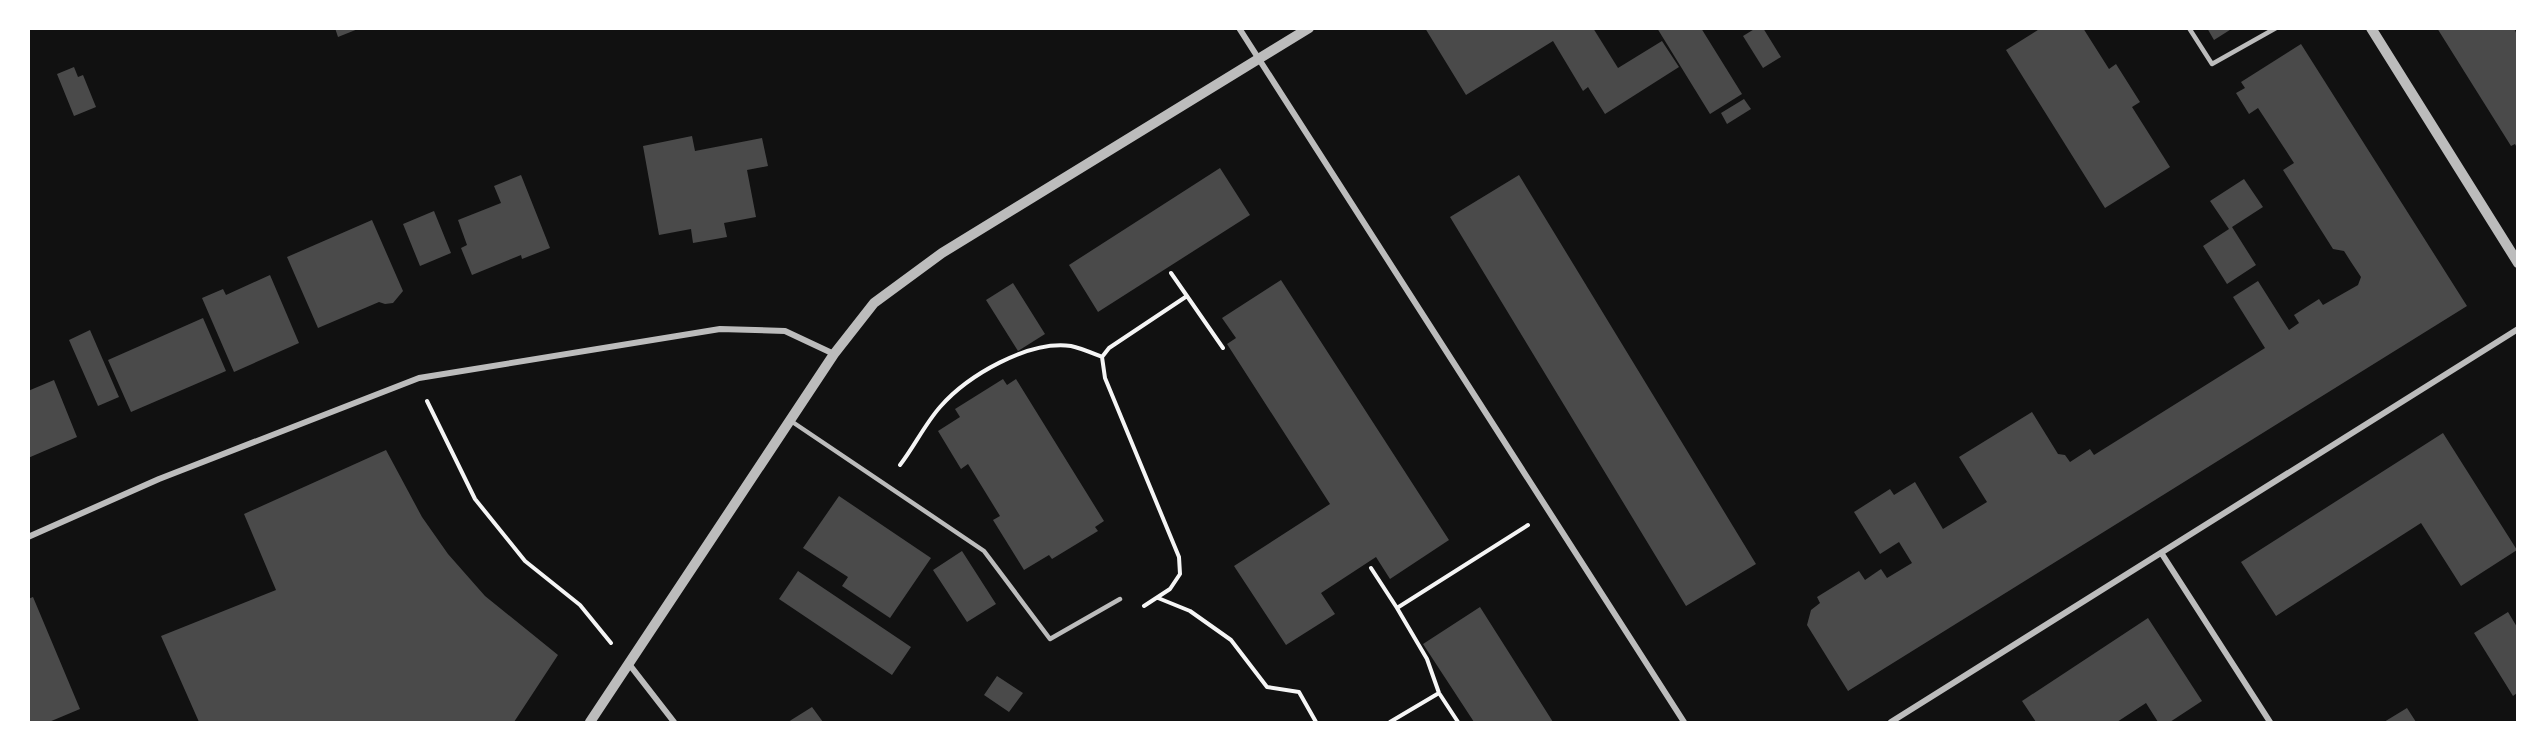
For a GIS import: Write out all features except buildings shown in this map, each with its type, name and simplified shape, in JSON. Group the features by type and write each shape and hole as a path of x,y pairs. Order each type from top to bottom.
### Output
{"street":[{"path":"1239,28 1684,723"},
{"path":"590,723 834,354 874,303 942,253 1309,28"},
{"path":"2371,28 2517,263"},
{"path":"28,537 159,479 419,378 720,329 785,331 834,354"},
{"path":"1891,723 2517,329"},
{"path":"2162,554 2270,723"},
{"path":"629,664 674,723"}],"lane":[{"path":"2189,28 2212,64 2276,28"},
{"path":"790,420 984,551 1050,639 1120,600"}],"path":[{"path":"1171,273 1223,348"},
{"path":"1143,607 1170,589 1180,574 1179,557 1105,378 1102,357 1109,348 1187,296"},
{"path":"886,485 939,408 969,381 995,365 1017,355 1048,347 1071,346 1102,357"},
{"path":"419,378 427,400 475,500 525,561 580,605 629,664"},
{"path":"1397,608 1549,512"},
{"path":"1371,568 1427,659 1439,693 1458,723"},
{"path":"1157,598 1190,611 1231,640 1267,687 1299,692 1316,723"},
{"path":"1390,723 1439,693"}]}
